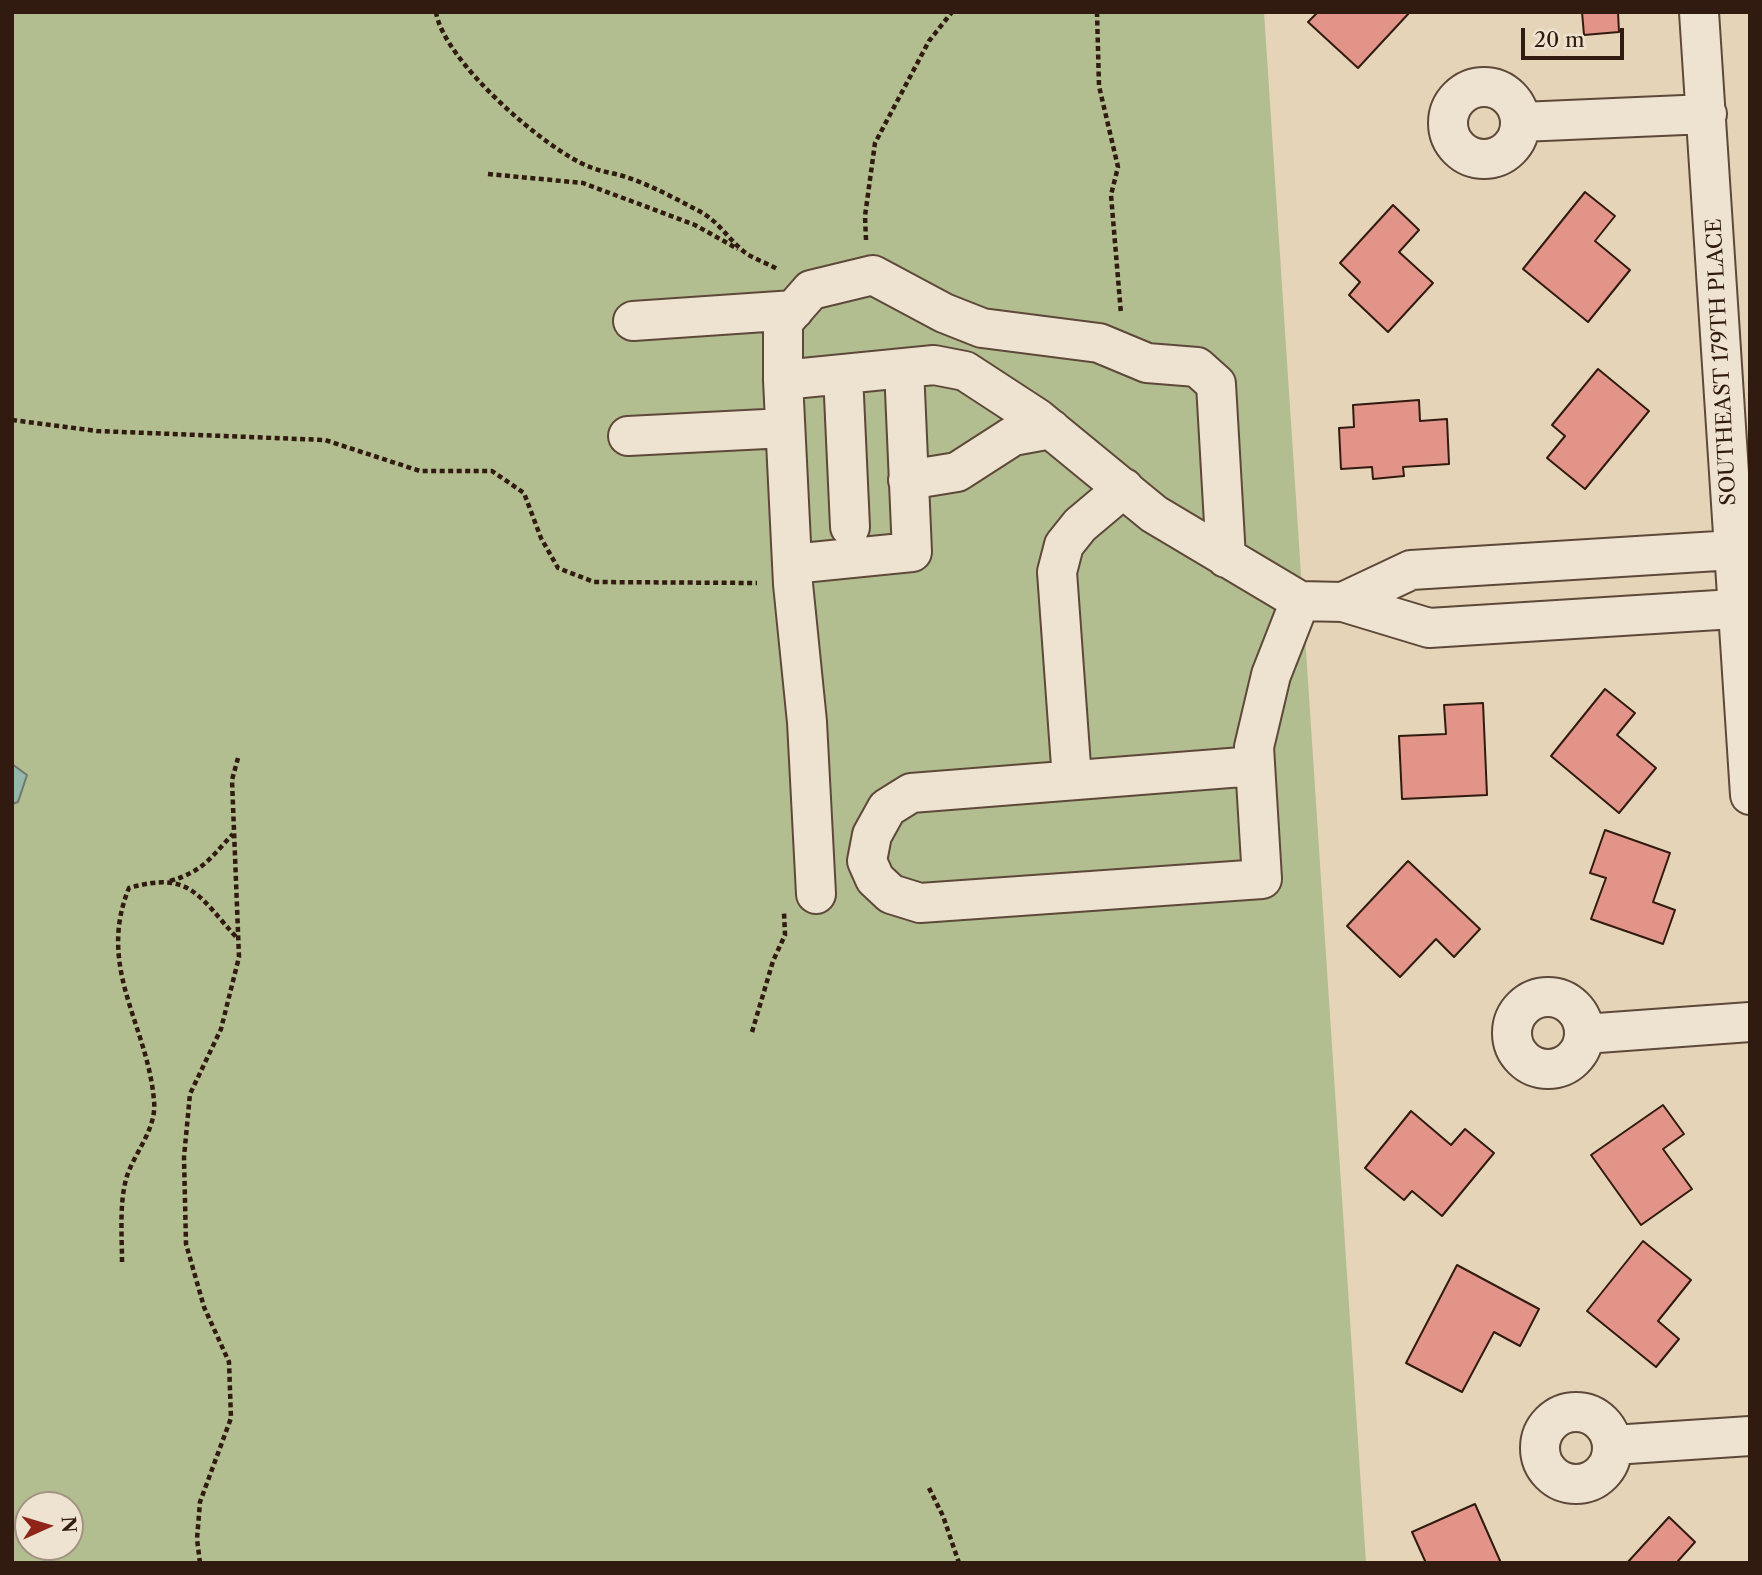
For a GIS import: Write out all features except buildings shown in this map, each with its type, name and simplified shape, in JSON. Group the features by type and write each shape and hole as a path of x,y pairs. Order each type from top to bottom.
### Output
{"street":[{"name":"SOUTHEAST 179TH PLACE","path":"1699,12 1742,550 1750,795"},
{"path":"1521,122 1707,114"},
{"path":"633,321 802,300 873,275 944,313 982,328 1099,343 1147,363 1198,368 1216,384 1226,558"},
{"path":"802,300 783,322 783,380 792,574 807,722 816,894"},
{"path":"783,380 934,365 965,371 1051,429 1154,514 1300,601 1343,602 1430,628 1744,608"},
{"path":"792,574 912,552 904,368"},
{"path":"843,374 850,527"},
{"path":"628,436 785,428"},
{"path":"908,480 957,472 1013,436 1051,429"},
{"path":"1072,780 1057,572 1064,545 1080,525 1124,488"},
{"path":"1343,602 1411,570 1742,550"},
{"path":"1255,766 911,793 887,808 872,835 867,862 875,879 891,894 920,903 1262,879 1254,747 1271,675 1300,601"},
{"path":"1584,1034 1750,1022"},
{"path":"1613,1445 1750,1436"}],"path":[{"path":"436,12 438,27 453,53 514,114 553,147 589,167 628,177 701,212 720,224 742,251"},
{"path":"873,275 866,248 865,216 875,143 929,41 952,12"},
{"path":"1097,12 1098,86 1118,167 1111,195 1124,354"},
{"path":"488,174 583,183 695,225 742,251 802,300"},
{"path":"12,420 97,431 324,440 420,471 492,471 524,493 541,538 558,568 594,582 792,574"},
{"path":"200,1563 197,1539 200,1502 231,1418 229,1362 204,1307 186,1244 184,1157 190,1094 221,1029 239,957 233,834 233,780 238,758"},
{"path":"166,882 194,874 214,857 233,834"},
{"path":"122,1262 127,1177 149,1129 155,1103 122,977 117,940 118,914 129,888 156,881 185,884 238,940"},
{"path":"929,1488 943,1516 959,1563"}],"green space":[{"path":"12,12 1264,12 1366,1563 12,1563"}],"shaded area":[{"path":"12,764 27,775 18,802 12,804"}]}
